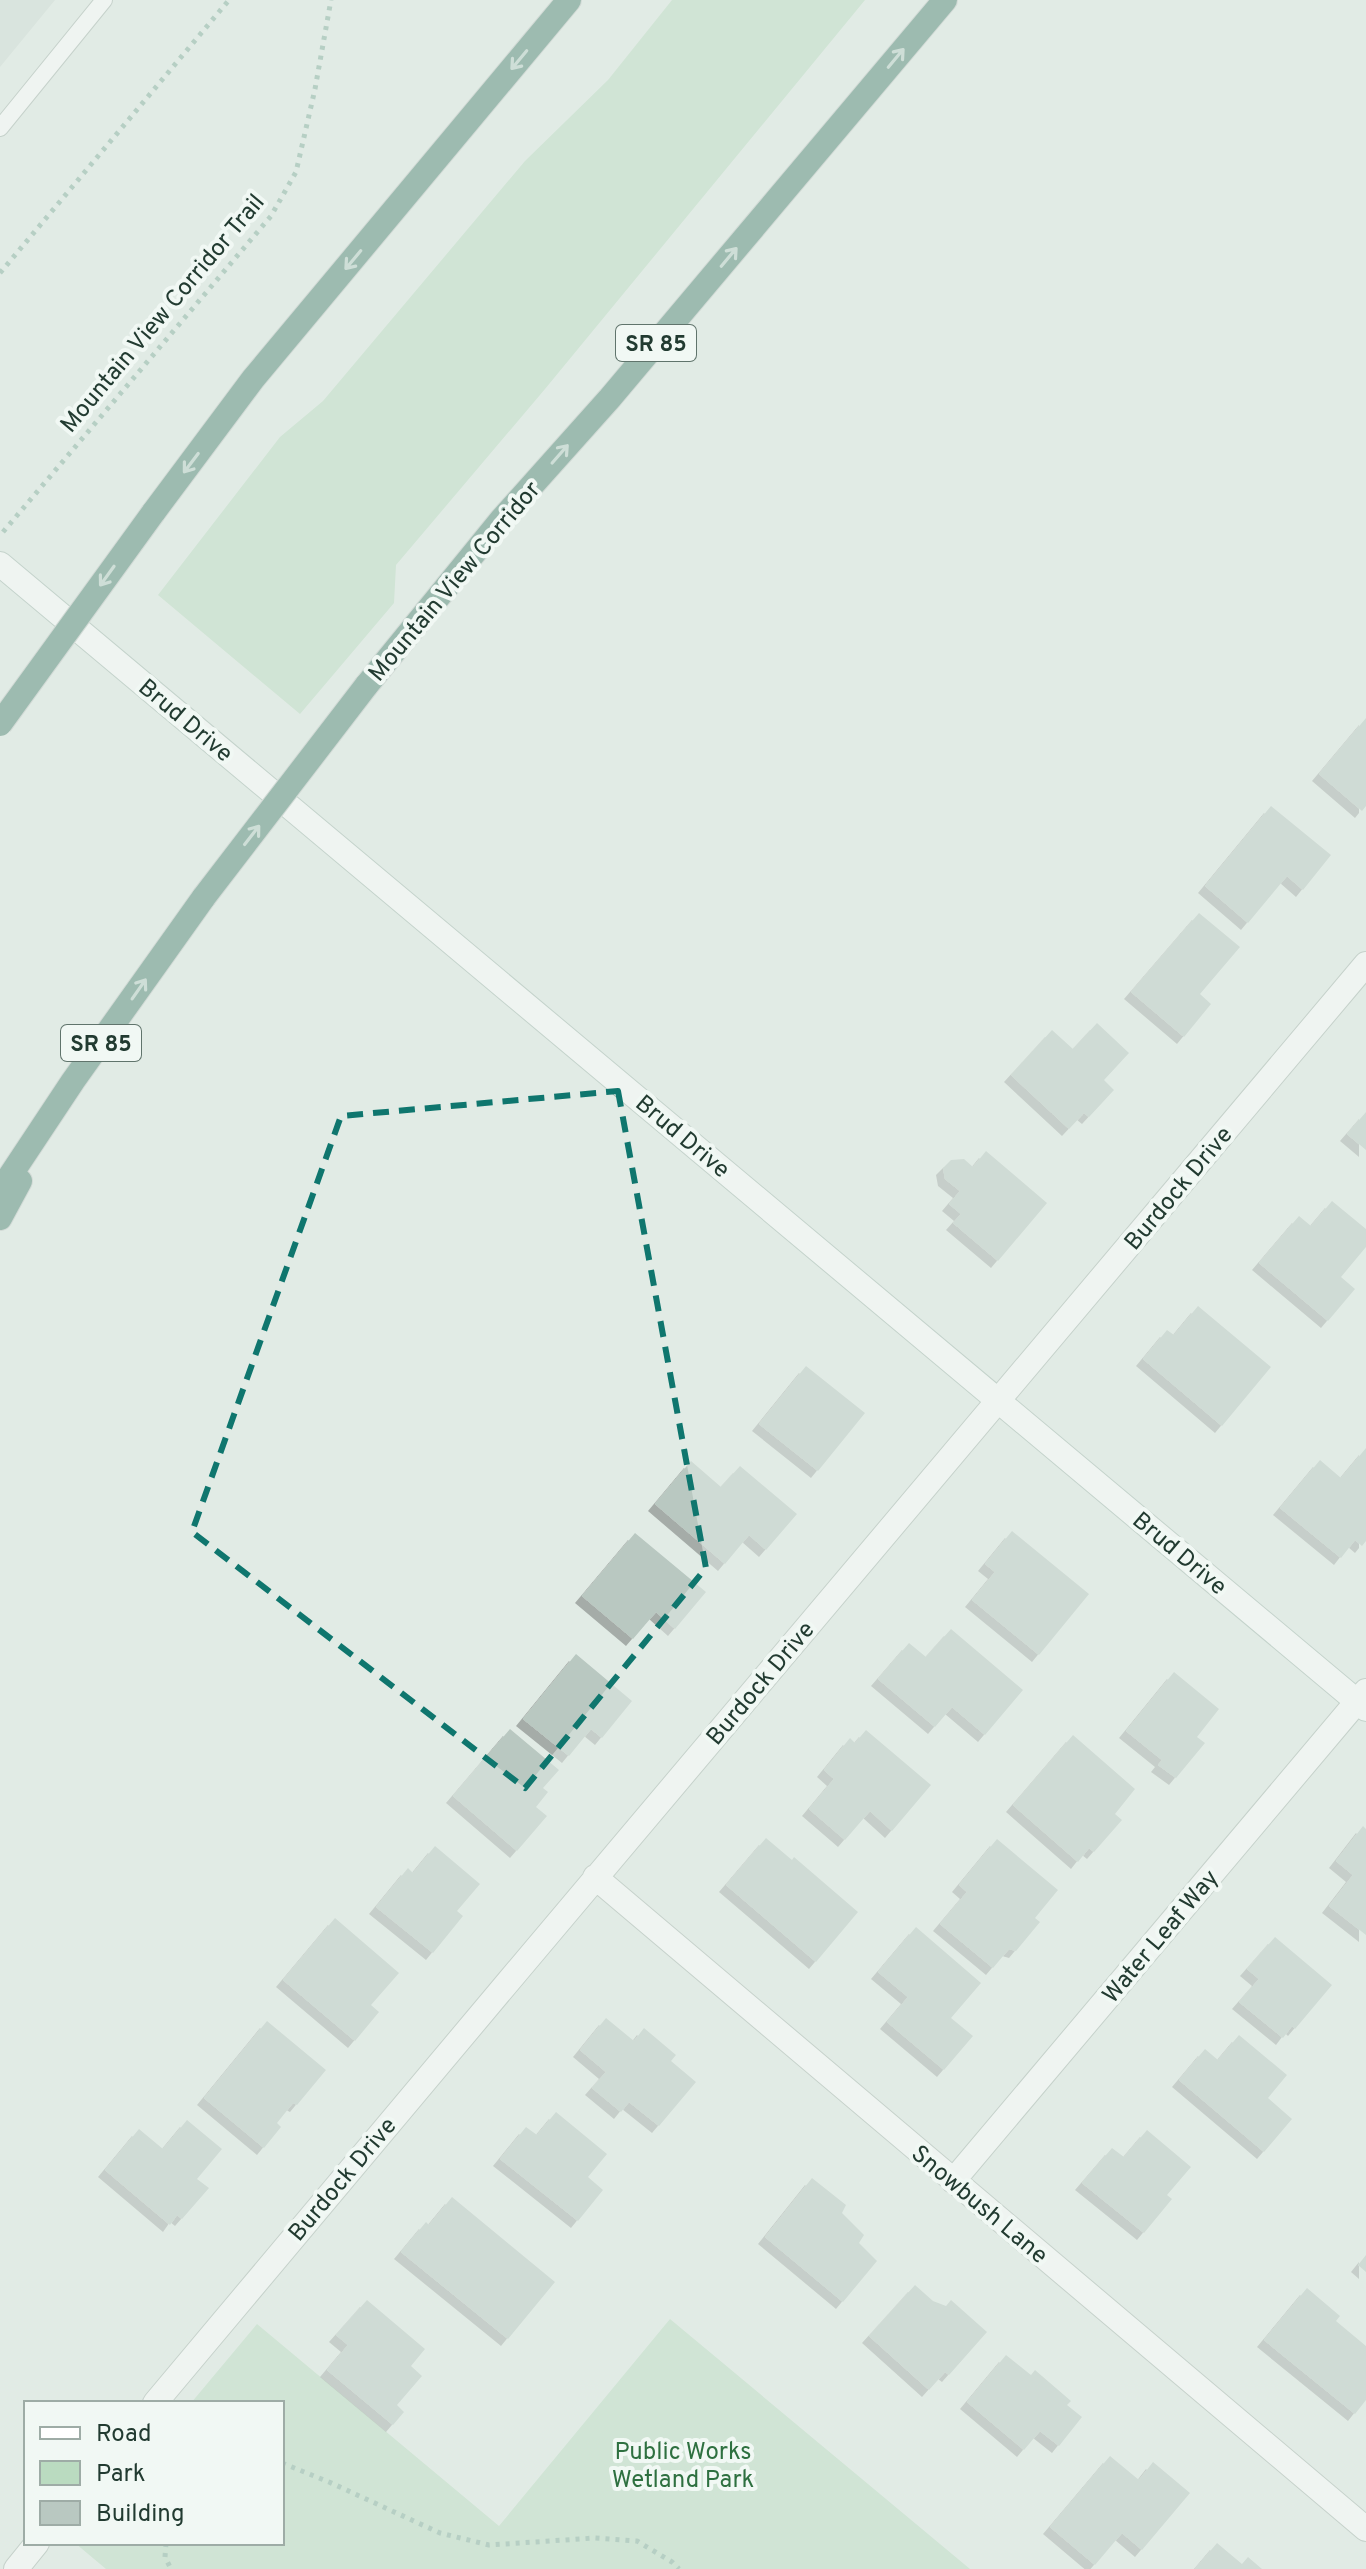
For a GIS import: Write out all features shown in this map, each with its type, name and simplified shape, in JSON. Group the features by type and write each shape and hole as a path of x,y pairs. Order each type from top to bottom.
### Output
{"highway":[{"path":"0,724 253,379 569,0"},
{"name":"Mountain View Corridor","path":"0,1191 73,1081 204,897 366,686 501,520 610,398 945,0"},
{"path":"0,1218 73,1081"}],"street":[{"name":"Brud Drive","path":"0,564 999,1401 1363,1701"},
{"name":"Burdock Drive","path":"157,2401 1366,964"},
{"name":"Water Leaf Way","path":"953,2181 1363,1701"},
{"name":"Snowbush Lane","path":"595,1877 1366,2529"},
{"path":"16,2569 35,2545"}],"lane":[{"path":"0,128 104,0"}],"path":[{"path":"0,273 229,0"},
{"name":"Mountain View Corridor Trail","path":"0,535 271,216 296,172 331,0"},
{"path":"284,2464 440,2533 489,2545 595,2538 637,2541 679,2569"},
{"path":"166,2545 165,2557 171,2569"}],"highlighted area":[{"path":"618,1091 706,1568 525,1788 192,1532 341,1116"}],"shaded area":[{"path":"0,0 55,0 0,67"}],"green space":[{"path":"672,0 865,0 396,565 394,603 300,714 158,595 280,437 323,401 525,161 608,80"},
{"name":"Public Works Wetland Park","path":"670,2319 970,2569 106,2569 77,2545 284,2545 284,2401 193,2401 257,2324 499,2526"}],"building":[{"path":"1366,718 1366,806 1362,811 1319,774"},
{"path":"1271,806 1331,855 1303,890 1287,876 1248,923 1205,886"},
{"path":"1199,913 1240,947 1200,994 1211,1004 1184,1037 1131,992"},
{"path":"1097,1023 1129,1053 1104,1080 1114,1090 1089,1117 1084,1113 1069,1129 1011,1075 1052,1030 1073,1049"},
{"path":"1366,1112 1366,1150 1347,1134"},
{"path":"986,1151 1047,1203 998,1261 953,1223 961,1214 949,1204 960,1191 945,1179 943,1168 951,1160 964,1159 973,1167"},
{"path":"1332,1201 1366,1229 1366,1247 1341,1277 1355,1289 1328,1321 1259,1263 1299,1216 1311,1226"},
{"path":"1198,1306 1271,1367 1222,1426 1143,1359 1167,1330 1174,1335"},
{"path":"806,1366 865,1413 818,1471 759,1424"},
{"path":"1366,1448 1366,1541 1362,1546 1355,1540 1341,1558 1280,1508 1320,1460 1341,1478"},
{"path":"691,1461 721,1487 740,1466 797,1514 766,1550 749,1535 725,1564 655,1504"},
{"path":"1012,1531 1089,1594 1039,1655 972,1600 995,1572 985,1564"},
{"path":"635,1533 706,1592 675,1629 656,1612 633,1639 582,1596"},
{"path":"951,1629 1023,1690 985,1735 952,1707 935,1727 878,1679 909,1643 926,1657"},
{"path":"576,1654 632,1701 602,1738 591,1729 569,1756 523,1719"},
{"path":"1174,1672 1219,1709 1197,1737 1205,1743 1176,1778 1158,1765 1162,1760 1126,1731"},
{"path":"510,1729 559,1770 543,1788 548,1792 536,1807 547,1816 517,1851 453,1796"},
{"path":"866,1730 931,1785 892,1831 870,1811 845,1840 809,1809 834,1779 824,1770 850,1738 855,1743"},
{"path":"1073,1735 1135,1789 1115,1814 1122,1820 1094,1852 1089,1848 1078,1862 1013,1805"},
{"path":"1363,1826 1366,1829 1366,1935 1329,1906 1353,1875 1336,1861"},
{"path":"766,1838 792,1860 794,1857 858,1912 816,1962 726,1885"},
{"path":"997,1839 1058,1890 1035,1918 1040,1922 1016,1951 1009,1949 993,1968 940,1924 967,1892 959,1885"},
{"path":"435,1846 480,1884 457,1911 463,1916 433,1953 376,1907 408,1868 413,1873"},
{"path":"335,1918 399,1973 371,2005 379,2012 355,2041 283,1980"},
{"path":"916,1927 981,1983 951,2018 973,2036 944,2070 887,2022 908,1997 878,1972"},
{"path":"1275,1937 1332,1985 1295,2029 1292,2026 1283,2038 1239,2002 1259,1979 1247,1969"},
{"path":"606,2018 634,2041 644,2028 676,2055 671,2061 696,2082 659,2126 629,2102 621,2112 592,2088 606,2072 580,2050"},
{"path":"267,2021 326,2070 297,2105 293,2103 277,2123 281,2127 264,2148 204,2098"},
{"path":"1239,2035 1287,2075 1268,2098 1292,2119 1264,2152 1179,2080 1205,2049 1218,2060"},
{"path":"556,2112 607,2154 588,2177 603,2190 578,2221 500,2159 526,2127 537,2135"},
{"path":"187,2120 222,2149 197,2179 209,2188 182,2219 177,2215 170,2225 105,2170 139,2129 163,2149"},
{"path":"1147,2130 1191,2167 1167,2195 1172,2199 1144,2233 1082,2183 1112,2148 1124,2157"},
{"path":"812,2178 846,2205 842,2213 864,2235 859,2243 877,2261 843,2302 765,2237"},
{"path":"452,2197 555,2282 508,2339 401,2252"},
{"path":"1366,2255 1366,2272 1358,2265"},
{"path":"915,2285 933,2301 946,2306 951,2300 987,2332 949,2375 945,2372 929,2390 869,2336"},
{"path":"1307,2288 1340,2316 1336,2321 1366,2346 1366,2400 1355,2414 1264,2340"},
{"path":"367,2300 425,2349 411,2366 422,2376 397,2405 404,2412 393,2425 327,2370 348,2345 336,2335"},
{"path":"1006,2355 1031,2375 1035,2370 1071,2401 1067,2405 1082,2417 1059,2446 1040,2431 1024,2450 967,2402"},
{"path":"1110,2456 1139,2480 1153,2462 1190,2493 1142,2550 1122,2533 1095,2565 1050,2527"},
{"path":"1217,2543 1242,2564 1248,2557 1262,2569 1195,2569"}]}
